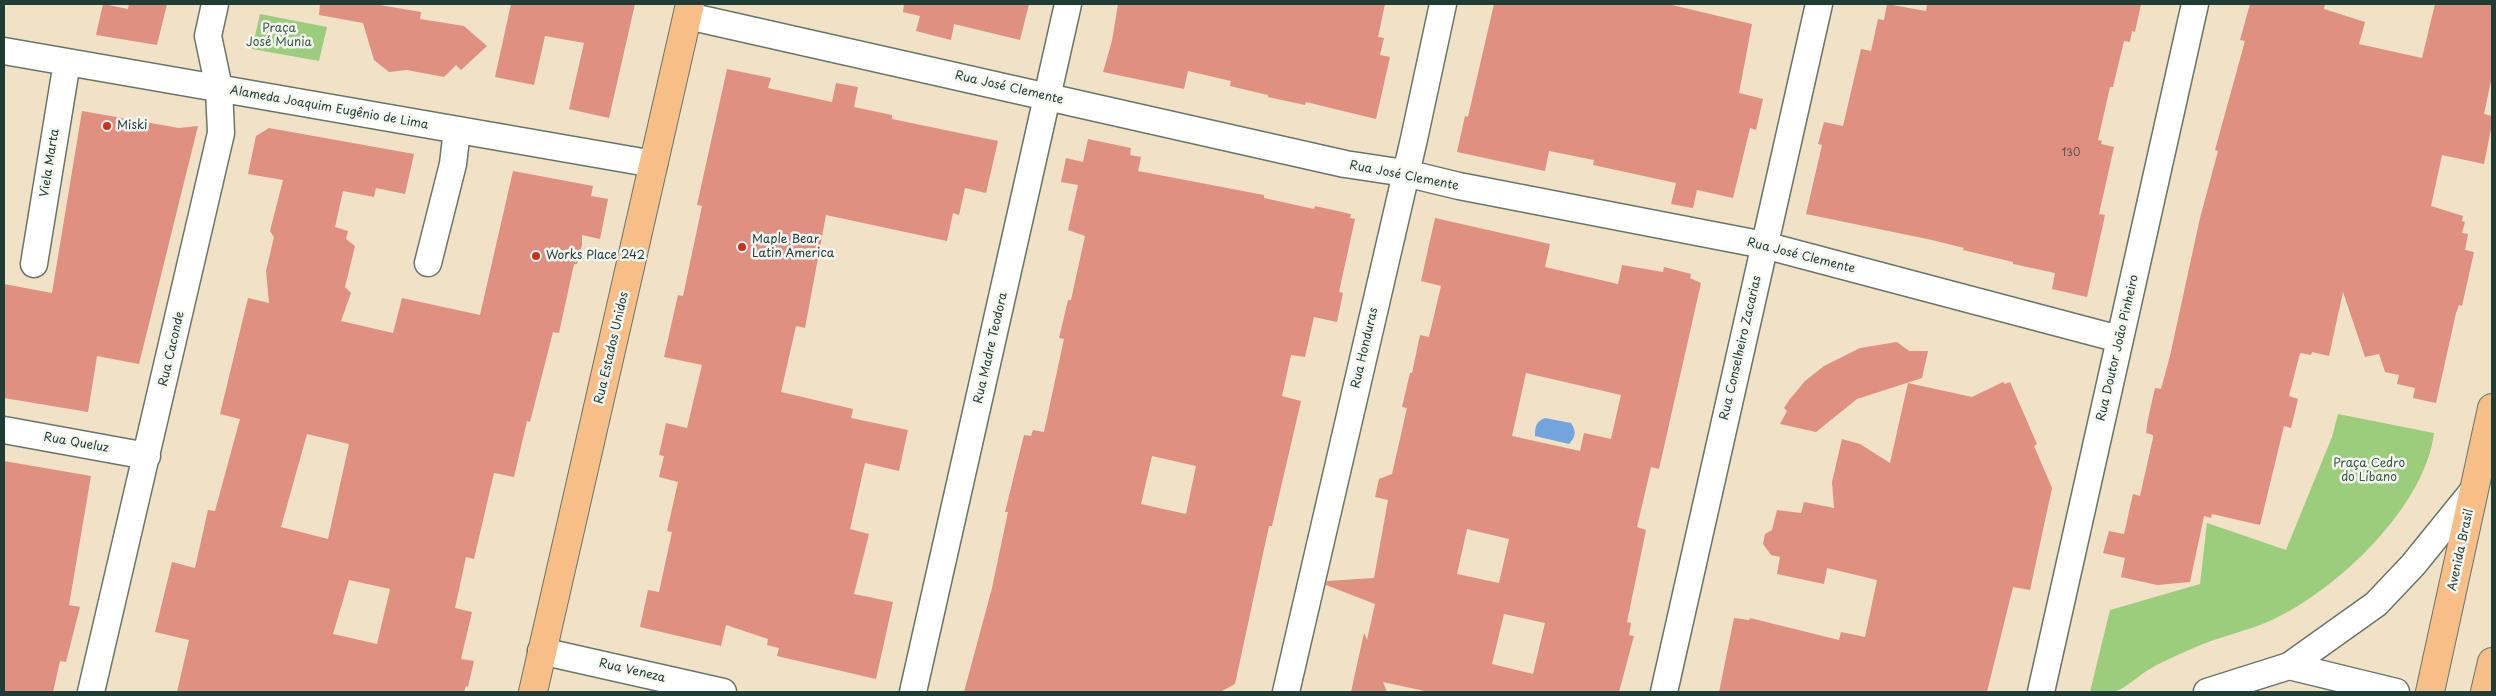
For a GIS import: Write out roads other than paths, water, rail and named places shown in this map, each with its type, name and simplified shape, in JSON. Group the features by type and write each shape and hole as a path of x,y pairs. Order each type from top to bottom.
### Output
{"main road":[{"name":"Rua Estados Unidos","path":"533,692 689,10"},
{"name":"Avenida Brasil","path":"2430,692 2492,408"}],"street":[{"name":"Rua Caconde","path":"91,692 148,456 221,133 219,88 208,36 215,4"},
{"name":"Rua Madre Teodora","path":"913,692 1068,4"},
{"name":"Rua Honduras","path":"1286,692 1443,4"},
{"name":"Rua Conselheiro Zacarias","path":"1664,692 1819,4"},
{"name":"Rua Doutor João Pinheiro","path":"2042,692 2195,4"},
{"name":"Rua José Clemente","path":"689,10 1048,96 1344,164 1405,173 1460,186 1764,245 2119,339"},
{"name":"Alameda Joaquim Eugênio de Lima","path":"4,51 654,164"},
{"name":"Viela Marta","path":"34,264 67,62"},
{"path":"428,263 453,164 457,130"},
{"name":"Rua Queluz","path":"4,430 148,456"},
{"path":"2207,692 2289,666 2376,604 2413,565 2473,491"},
{"name":"Rua Veneza","path":"541,652 723,692"},
{"path":"2289,666 2396,692"}],"water":[{"path":"1545,418 1571,423 1574,434 1569,444 1535,436 1537,425"}],"place":[{"name":"Miski","path":"107,126"},
{"name":"Maple Bear Latin America","path":"742,247"},
{"name":"Works Place 242","path":"536,256"}],"park label":[{"name":"Praça José Munia","path":"279,36"},
{"name":"Praça Cedro do Líbano","path":"2369,471"}]}
